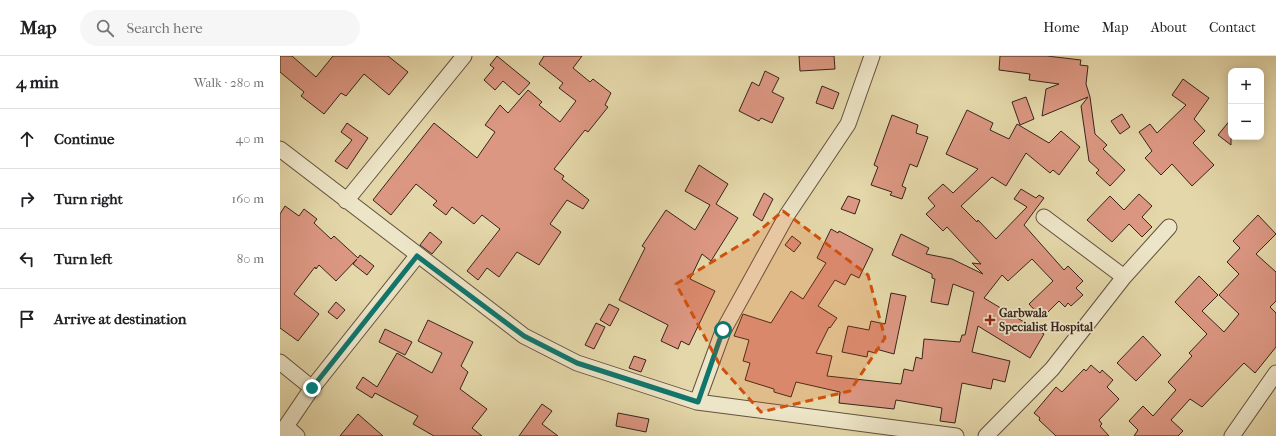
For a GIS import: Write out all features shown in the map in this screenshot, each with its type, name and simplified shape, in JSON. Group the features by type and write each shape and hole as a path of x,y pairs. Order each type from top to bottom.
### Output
{"street":[{"path":"346,201 464,56"},
{"path":"698,402 723,330 787,215 848,124 872,56"},
{"path":"280,149 417,256 524,336 577,363 698,402 956,436"},
{"path":"1044,216 1124,276"},
{"path":"986,436 1052,369 1124,276 1169,227"},
{"path":"288,432 312,388 417,256"},
{"path":"280,362 312,388"},
{"path":"1232,436 1276,373"}],"highlighted area":[{"path":"783,211 868,275 885,338 850,391 761,412 721,367 676,284 748,240"}],"building":[{"path":"280,56 292,56 316,77 333,56 388,56 408,72 389,95 364,74 346,96 341,93 324,114 301,96 304,92 280,72"},
{"path":"497,56 530,83 519,95 503,81 495,90 484,80 494,68 490,65"},
{"path":"544,56 582,56 573,68 590,82 593,79 611,93 605,105 608,107 588,132 585,130 554,169 564,176 562,179 589,200 583,209 567,200 550,224 561,232 539,265 517,252 499,277 487,268 478,280 467,271 500,229 482,215 474,224 452,207 446,215 433,205 437,201 416,184 391,215 373,200 434,123 477,158 495,132 485,125 500,105 508,113 528,90 542,102 539,105 560,122 576,101 559,88 563,83 539,64"},
{"path":"799,56 834,56 835,69 800,71"},
{"path":"1000,56 1047,56 1081,60 1080,65 1088,66 1086,84 1090,97 1095,134 1107,145 1103,149 1125,170 1110,186 1096,173 1099,170 1089,161 1081,106 1088,97 1042,116 1046,89 1059,84 1029,80 1030,74 999,70"},
{"path":"765,71 779,78 772,92 784,98 772,123 761,118 759,121 739,111 752,82 759,86"},
{"path":"1183,79 1209,98 1194,119 1205,131 1193,143 1214,165 1192,186 1172,164 1161,175 1145,158 1152,151 1139,132 1150,124 1157,133 1186,105 1172,95"},
{"path":"822,86 839,93 833,109 816,103"},
{"path":"1026,97 1034,119 1020,125 1012,102"},
{"path":"967,110 993,123 990,130 1009,139 1017,124 1049,143 1061,131 1080,147 1059,175 1053,170 1050,173 1026,153 1006,186 992,177 961,206 977,222 978,220 996,239 1027,207 1014,199 1021,189 1036,198 1039,195 1044,198 1024,225 1064,270 1068,266 1083,281 1076,288 1083,295 1071,306 1068,303 1065,307 1059,301 1042,318 1029,304 1053,281 1032,259 1008,281 1002,275 984,298 1044,334 1030,358 978,326 972,352 1010,361 1005,382 993,379 991,389 962,383 955,423 940,421 942,408 896,400 894,409 839,403 840,392 796,382 791,397 774,392 774,389 745,380 750,363 743,361 749,340 734,336 743,314 771,323 791,291 803,299 826,263 817,258 831,229 838,233 839,231 873,249 859,278 851,274 845,285 835,280 818,306 837,318 830,328 829,327 816,353 832,356 827,376 901,384 904,369 913,371 916,357 922,359 924,339 960,342 962,335 965,335 974,292 953,284 948,305 931,302 935,279 932,278 932,274 892,255 901,234 929,248 926,254 952,259 983,274 972,263 981,264 947,227 943,231 926,214 935,206 928,198 943,184 953,193 978,169 946,154"},
{"path":"1122,114 1130,127 1120,134 1111,121"},
{"path":"892,115 918,125 916,133 928,137 917,167 910,164 902,186 906,188 902,199 890,195 892,192 871,185 878,167 874,165"},
{"path":"347,123 368,138 347,169 335,161 352,140 341,132"},
{"path":"1228,123 1228,140 1231,140 1231,145 1218,135"},
{"path":"699,165 728,184 716,204 738,218 711,261 702,254 690,279 715,291 689,345 681,341 678,349 661,341 668,325 619,300 645,248 642,246 666,210 695,230 710,205 685,191"},
{"path":"764,193 773,199 762,221 753,215"},
{"path":"1139,194 1152,206 1142,217 1152,227 1142,237 1129,224 1112,242 1087,220 1110,196 1124,210"},
{"path":"848,196 860,200 855,214 841,209"},
{"path":"285,206 299,216 304,209 317,219 314,223 331,239 334,236 358,258 360,255 374,266 367,275 353,264 357,259 336,281 319,265 316,269 315,267 294,294 319,314 298,341 280,328 280,214"},
{"path":"1258,215 1276,234 1256,254 1276,272 1276,301 1270,307 1276,313 1276,347 1255,373 1244,363 1202,407 1190,399 1171,420 1183,431 1178,436 1134,436 1138,430 1129,421 1143,406 1153,416 1176,390 1168,382 1192,356 1189,353 1207,334 1175,302 1199,276 1218,295 1202,311 1224,332 1239,314 1219,295 1239,274 1227,262 1240,248 1233,241"},
{"path":"430,232 442,242 432,254 420,245"},
{"path":"792,236 801,243 794,252 785,245"},
{"path":"891,293 906,296 894,354 876,349 875,353 868,351 867,357 842,352 848,326 869,330 871,321 885,324"},
{"path":"336,302 345,310 337,319 328,312"},
{"path":"609,304 619,309 610,326 600,320"},
{"path":"428,320 473,342 461,366 468,372 460,389 487,409 472,428 482,436 434,436 413,424 418,416 375,393 372,398 356,388 363,377 377,387 397,353 432,373 442,353 418,341"},
{"path":"596,323 605,327 594,349 585,345"},
{"path":"385,329 412,342 405,355 379,342"},
{"path":"1143,336 1161,355 1136,381 1117,363"},
{"path":"634,356 646,360 641,372 629,368"},
{"path":"1091,365 1100,373 1102,370 1113,380 1107,387 1119,399 1099,420 1102,424 1100,426 1109,436 1056,436 1039,420 1040,418 1034,413 1056,387 1062,392 1084,369 1086,371"},
{"path":"542,404 552,411 542,424 558,436 519,436"},
{"path":"618,413 649,419 646,432 616,426"},
{"path":"358,414 383,436 340,436"}],"place":[{"name":"Garbwala Specialist Hospital","path":"990,320"}],"route":[{"path":"312,388 417,256 524,336 577,363 698,402 723,330"}]}
